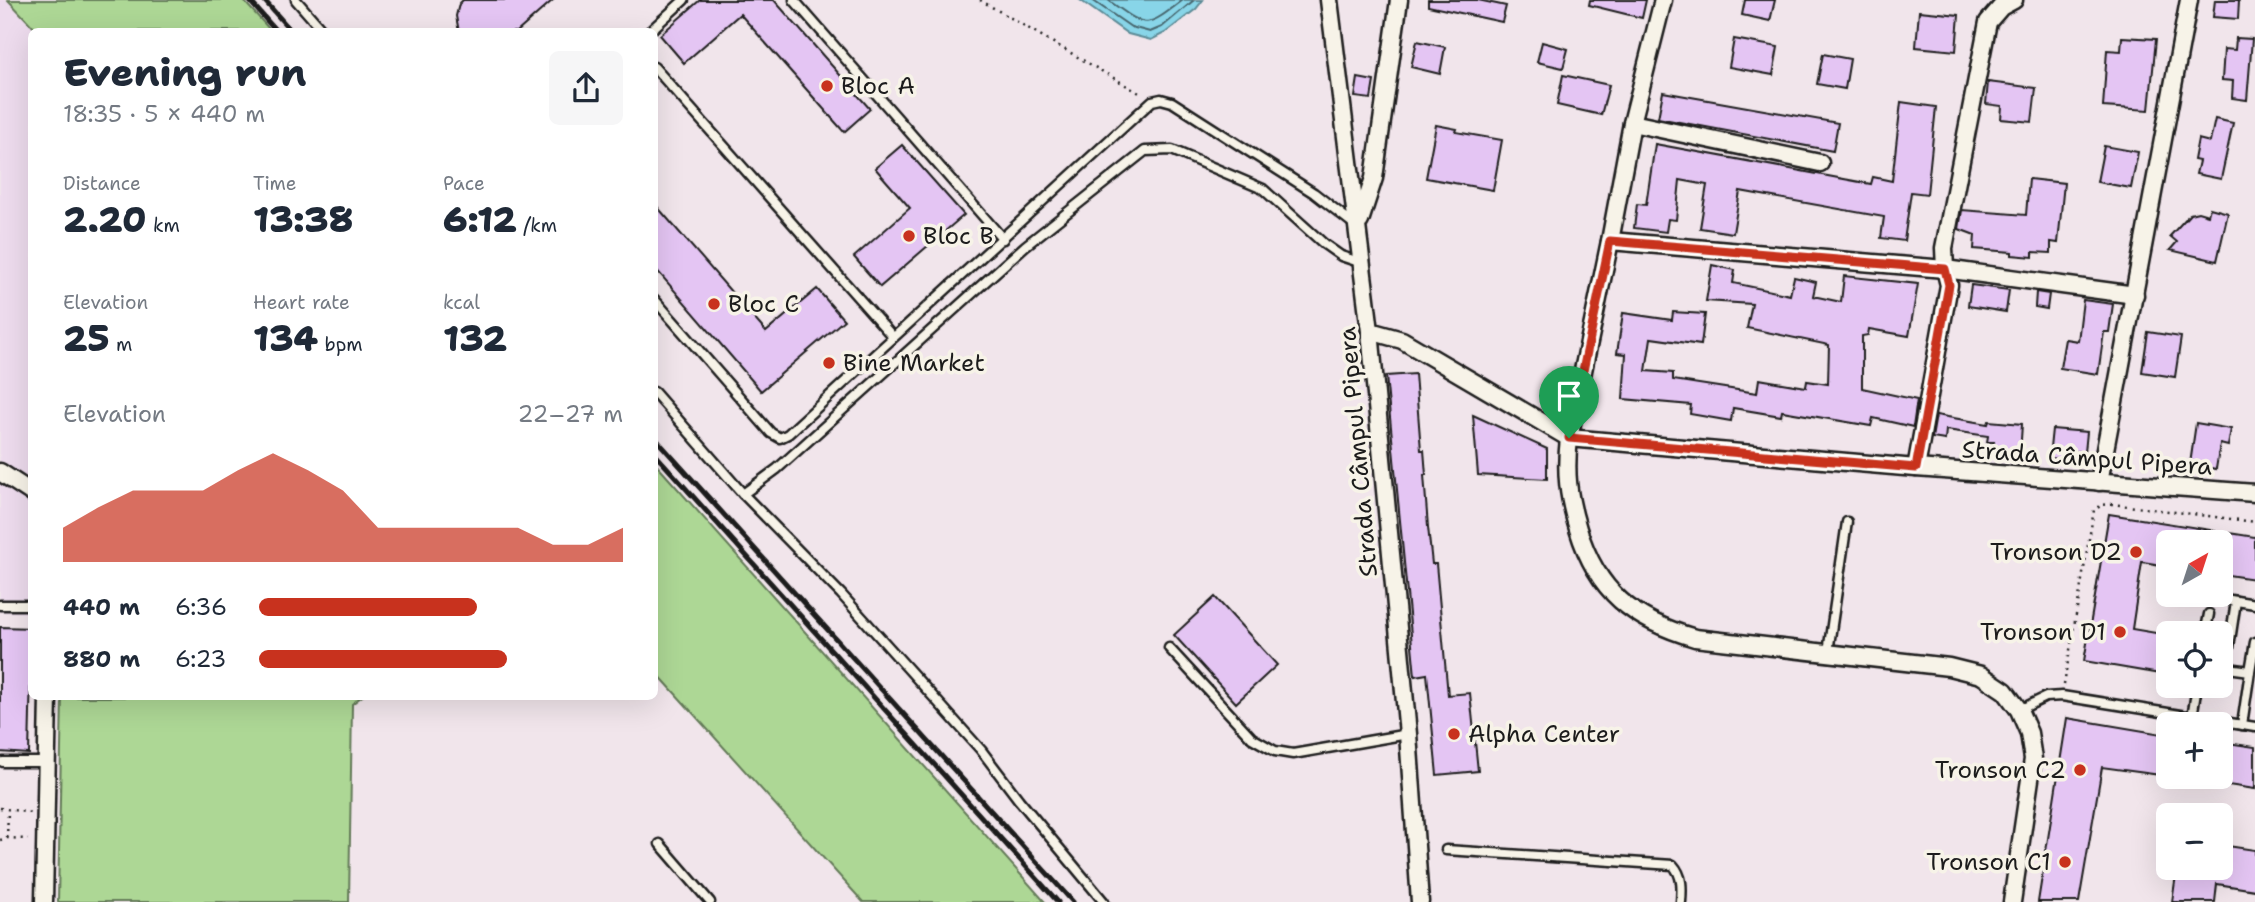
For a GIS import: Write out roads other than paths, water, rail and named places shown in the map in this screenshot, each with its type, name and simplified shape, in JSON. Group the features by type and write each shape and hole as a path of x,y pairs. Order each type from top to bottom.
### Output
{"street":[{"name":"Strada Câmpul Pipera","path":"1329,0 1370,331 1408,734 1420,902"},
{"path":"1358,228 1374,178 1399,0"},
{"path":"1663,0 1632,123 1569,438 1565,469 1572,511 1582,543 1595,573 1616,597 1666,630 1695,638 1949,667 1981,675 2005,691 2019,710 2029,733 2033,759 2012,902"},
{"path":"1916,468 1949,285 1944,248 1988,22 2001,7 2014,0"},
{"path":"2099,482 2189,0"},
{"path":"1632,123 1820,163"},
{"path":"1610,241 1945,269 2135,295"},
{"path":"1370,331 1402,340 1569,438"},
{"name":"Strada Câmpul Pipera","path":"1569,438 1916,468 2255,493"},
{"path":"0,472 28,490"},
{"path":"44,902 48,700"}],"lane":[{"path":"296,0 320,28"},
{"path":"653,28 684,0"},
{"path":"794,0 1003,239"},
{"path":"658,72 893,337"},
{"path":"658,304 771,433 780,438 788,434 1152,101 1161,99 1172,103 1314,193 1358,228"},
{"path":"743,494 777,469 1025,246 1145,151 1172,150 1263,189 1324,244 1341,256 1362,263"},
{"path":"658,397 743,494 841,594 981,750 1104,902"},
{"path":"1828,652 1847,522"},
{"path":"2233,600 2255,604"},
{"path":"2232,621 2236,601"},
{"path":"0,605 28,605"},
{"path":"2208,621 2209,614"},
{"path":"2242,725 2255,642"},
{"path":"1169,648 1252,738 1275,751 1293,754 1408,734"},
{"path":"2233,668 2250,671"},
{"path":"2019,710 2046,697 2062,696 2161,712"},
{"path":"2233,724 2255,727"},
{"path":"3,762 47,762"},
{"path":"660,844 710,902"},
{"path":"1446,850 1673,865 1680,876 1681,902"}],"water":[{"path":"1080,0 1203,0 1196,9 1165,33 1151,40 1128,34"}],"railway":[{"path":"249,0 274,28"},
{"path":"264,0 288,28"},
{"path":"658,441 1073,902"},
{"path":"658,457 1058,902"}],"place":[{"name":"Bloc A","path":"827,86"},
{"name":"Bloc B","path":"909,236"},
{"name":"Bloc C","path":"714,304"},
{"name":"Bine Market","path":"829,363"},
{"name":"Tronson D2","path":"2136,552"},
{"name":"Tronson D1","path":"2120,632"},
{"name":"Alpha Center","path":"1454,734"},
{"name":"Tronson C2","path":"2080,770"},
{"name":"Tronson C1","path":"2065,862"}]}
